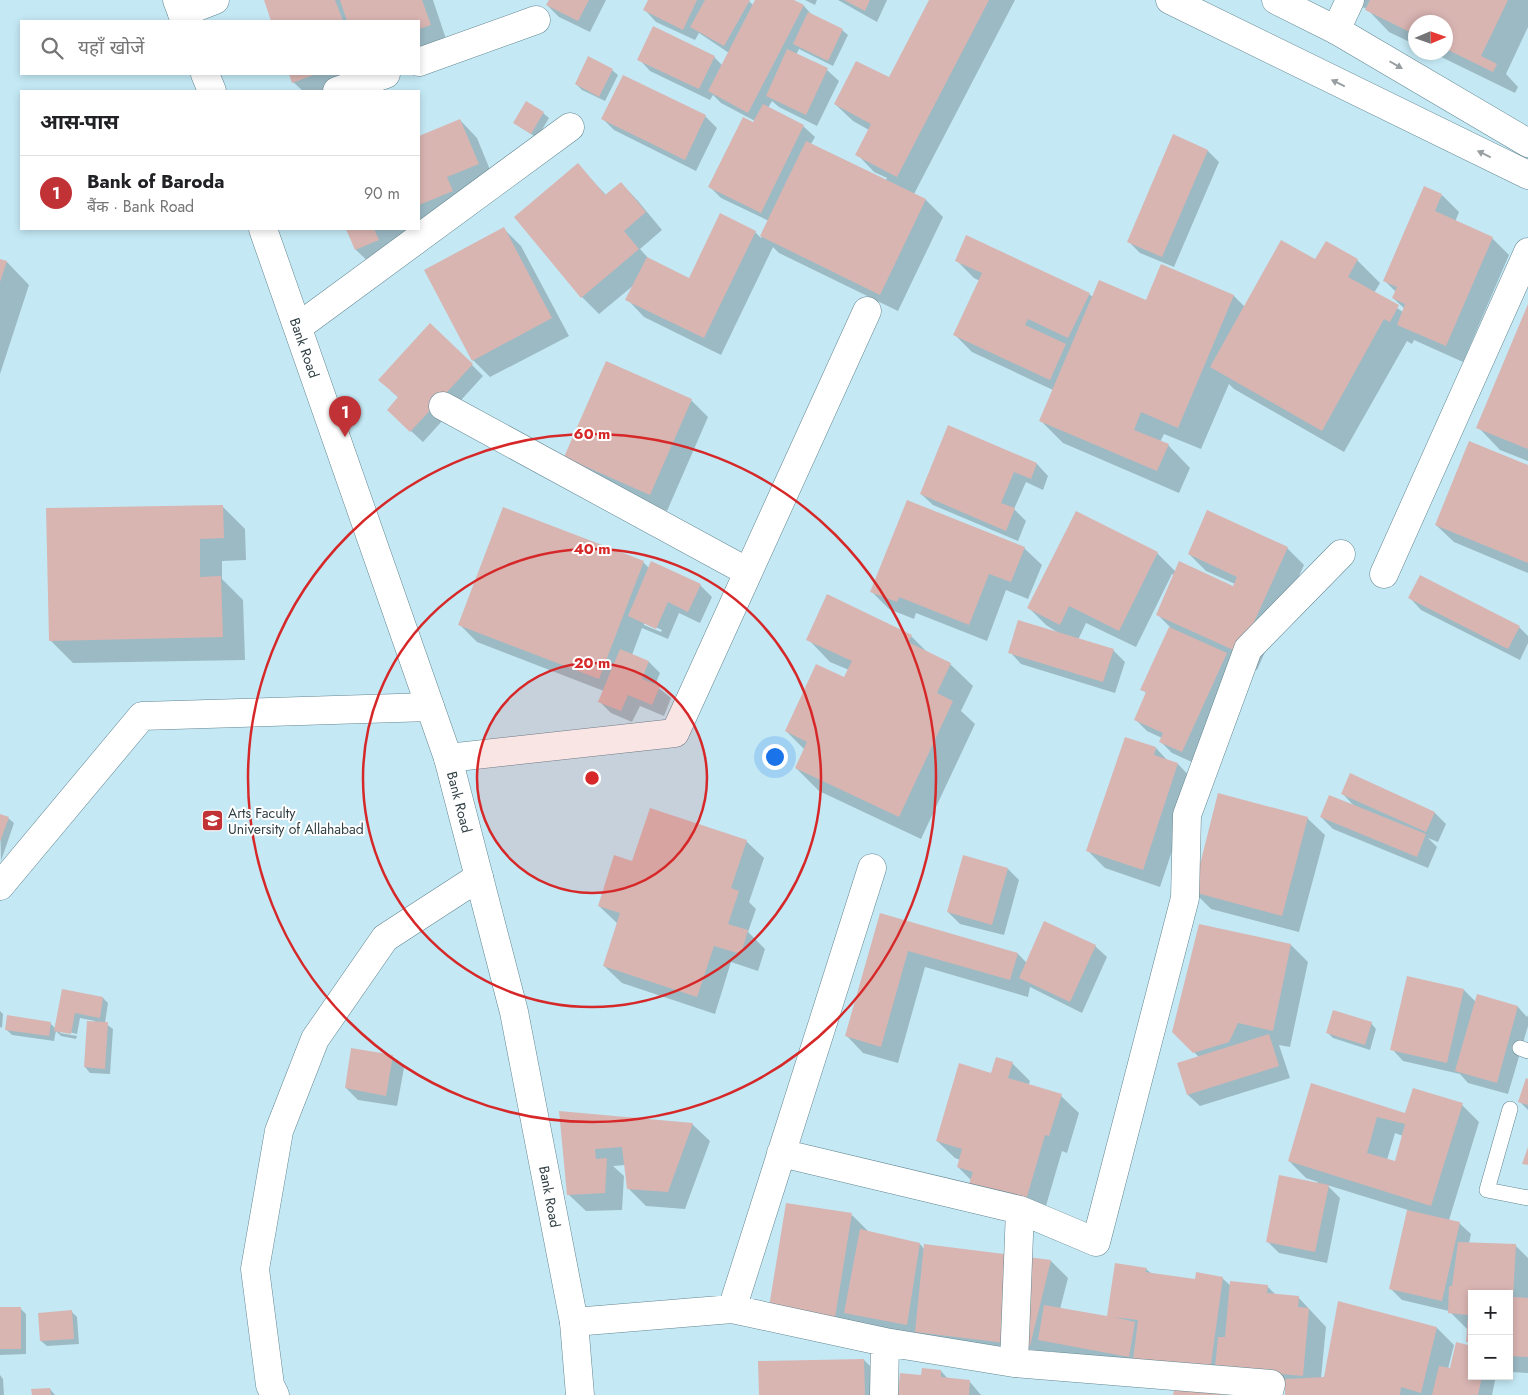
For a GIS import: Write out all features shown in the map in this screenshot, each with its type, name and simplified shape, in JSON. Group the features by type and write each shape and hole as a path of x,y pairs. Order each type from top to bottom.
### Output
{"street":[{"path":"181,11 215,0"},
{"path":"1170,0 1528,175"},
{"path":"1276,0 1336,30 1528,143"},
{"path":"1336,30 1350,0"},
{"path":"420,62 536,20"},
{"path":"205,75 212,90"},
{"path":"340,90 383,75"},
{"path":"298,327 570,127"},
{"name":"Bank Road","path":"263,230 448,758 514,1012 574,1322 580,1395"},
{"path":"1384,574 1528,252"},
{"path":"448,758 676,733 867,311"},
{"path":"443,406 748,572"},
{"path":"781,1153 1020,1210 1096,1242 1185,898 1187,815 1248,650 1341,554"},
{"path":"0,886 142,716 430,707"},
{"path":"732,1309 872,868"},
{"path":"275,1395 270,1385 255,1269 279,1131 315,1039 385,938 479,877"},
{"path":"1014,1363 1020,1210"},
{"path":"574,1322 732,1309 885,1342 1014,1363 1271,1384 1268,1395"},
{"path":"884,1395 885,1342"}],"lane":[{"path":"1510,1109 1487,1190 1528,1198"}],"building":[{"path":"264,0 335,0 343,20 271,20"},
{"path":"340,0 422,0 431,25 420,29 420,20 347,20"},
{"path":"549,0 589,0 578,21 546,5"},
{"path":"648,0 697,0 683,30 643,10"},
{"path":"705,0 750,0 724,46 690,27"},
{"path":"755,0 794,0 804,5 748,113 708,91"},
{"path":"844,0 870,0 865,11"},
{"path":"929,0 989,0 897,177 855,155 871,124 834,104 856,61 889,77"},
{"path":"1370,0 1508,0 1481,56 1497,64 1493,72 1453,52 1453,15 1408,15 1408,31 1365,10"},
{"path":"808,12 843,29 828,61 793,44"},
{"path":"653,26 715,56 699,89 637,60"},
{"path":"787,49 828,68 806,115 766,96"},
{"path":"588,56 613,69 599,97 575,84"},
{"path":"289,75 313,75 292,83"},
{"path":"623,75 706,115 685,160 601,119"},
{"path":"526,101 544,112 531,134 513,123"},
{"path":"763,104 804,125 761,213 708,187 743,117 753,122"},
{"path":"460,119 479,164 447,177 453,191 420,205 420,136"},
{"path":"1173,134 1208,150 1162,257 1127,242"},
{"path":"806,141 926,199 880,295 760,236"},
{"path":"578,163 605,195 621,182 646,212 624,231 639,249 581,298 514,217"},
{"path":"1424,186 1442,194 1435,211 1493,237 1446,346 1397,325 1405,304 1392,298 1397,287 1383,281"},
{"path":"720,213 756,231 704,338 625,300 647,257 689,278"},
{"path":"504,227 552,318 472,361 424,270"},
{"path":"346,230 374,230 379,240 355,250"},
{"path":"966,235 1090,293 1068,338 1028,319 1025,325 1066,344 1050,380 953,335 982,273 955,261"},
{"path":"1281,240 1315,259 1326,241 1358,259 1348,277 1399,305 1390,322 1384,319 1322,431 1210,367"},
{"path":"0,259 7,261 0,282"},
{"path":"1161,264 1234,295 1178,428 1141,412 1134,430 1169,444 1157,471 1039,421 1099,280 1146,300"},
{"path":"1528,304 1528,449 1476,428"},
{"path":"430,323 473,364 410,432 387,410 398,397 378,380"},
{"path":"606,361 692,399 650,495 564,457"},
{"path":"948,425 1037,463 1031,479 1014,472 1001,503 1015,508 1006,531 920,494"},
{"path":"1469,441 1528,465 1528,563 1435,525"},
{"path":"907,500 1025,547 1011,582 989,574 969,625 899,597 897,602 870,592"},
{"path":"223,505 224,538 200,539 200,577 221,576 223,637 49,641 46,508"},
{"path":"503,507 644,561 599,679 458,625"},
{"path":"1207,510 1288,547 1240,653 1156,615 1179,561 1233,586 1237,577 1188,554"},
{"path":"1076,511 1158,552 1119,631 1069,606 1060,625 1027,608"},
{"path":"651,561 701,584 688,612 668,602 656,629 628,616"},
{"path":"1420,575 1520,626 1508,649 1408,598"},
{"path":"827,594 912,635 908,642 951,663 937,693 953,701 899,817 795,768 807,742 785,731 816,664 844,677 852,661 806,640"},
{"path":"1018,620 1114,649 1103,682 1008,653"},
{"path":"1169,627 1227,653 1182,752 1159,742 1163,733 1134,720 1146,692 1140,690"},
{"path":"620,649 649,661 642,679 660,686 652,705 628,695 621,711 598,702"},
{"path":"1125,737 1156,747 1154,755 1178,763 1143,870 1086,851"},
{"path":"1350,773 1435,812 1426,832 1341,794"},
{"path":"1218,793 1308,817 1282,916 1193,892"},
{"path":"1329,795 1426,834 1417,857 1320,817"},
{"path":"650,808 747,840 731,888 739,891 728,924 748,930 741,954 714,946 697,997 603,966 620,913 598,906 614,855 632,861"},
{"path":"0,814 9,817 0,842"},
{"path":"963,855 1008,868 992,925 947,912"},
{"path":"880,913 1018,953 1010,980 908,951 881,1047 845,1036"},
{"path":"1044,921 1096,945 1070,1002 1019,978"},
{"path":"1199,924 1291,944 1273,1031 1238,1023 1229,1042 1193,1053 1172,1032"},
{"path":"1407,976 1464,989 1447,1063 1390,1050"},
{"path":"62,989 103,997 100,1018 75,1013 71,1034 54,1031"},
{"path":"1477,994 1518,1006 1497,1083 1455,1071"},
{"path":"1333,1010 1372,1022 1365,1045 1326,1033"},
{"path":"7,1015 51,1022 49,1036 5,1030"},
{"path":"87,1021 108,1022 105,1069 84,1067"},
{"path":"1269,1034 1279,1066 1187,1095 1177,1063"},
{"path":"351,1048 393,1055 386,1096 345,1088"},
{"path":"996,1057 1013,1062 1008,1078 1062,1094 1049,1136 1045,1135 1024,1207 967,1190 973,1172 957,1167 962,1149 936,1141 959,1063 991,1073"},
{"path":"1526,1078 1528,1079 1528,1105 1518,1102"},
{"path":"1311,1083 1405,1113 1413,1088 1463,1103 1431,1206 1288,1161","holes":["1377,1117 1405,1124 1395,1161 1367,1153"]},
{"path":"559,1111 693,1123 668,1192 627,1189 622,1147 595,1149 596,1159 607,1158 605,1193 567,1195"},
{"path":"1528,1147 1528,1165 1522,1164"},
{"path":"1279,1175 1329,1185 1315,1252 1266,1242"},
{"path":"786,1203 852,1213 834,1324 768,1313"},
{"path":"1407,1210 1460,1222 1442,1301 1389,1289"},
{"path":"860,1229 920,1243 907,1325 844,1313"},
{"path":"1458,1242 1516,1244 1513,1297 1513,1290 1468,1290 1468,1315 1448,1313 1449,1286 1452,1286"},
{"path":"924,1244 1051,1260 1030,1346 915,1332"},
{"path":"1115,1263 1147,1268 1145,1272 1195,1279 1196,1272 1223,1277 1210,1371 1133,1360 1138,1320 1114,1317 1135,1322 1129,1357 1038,1340 1044,1305 1107,1316"},
{"path":"1230,1281 1268,1285 1267,1293 1299,1296 1298,1307 1309,1308 1303,1376 1215,1368 1218,1337 1225,1337"},
{"path":"1513,1297 1528,1298 1528,1357 1513,1356"},
{"path":"1338,1301 1437,1327 1421,1393 1401,1387 1400,1395 1285,1395 1285,1379 1324,1377"},
{"path":"0,1307 21,1307 21,1349 0,1349"},
{"path":"72,1310 74,1339 40,1341 38,1313"},
{"path":"1468,1315 1468,1342 1466,1342"},
{"path":"1456,1342 1468,1345 1468,1380 1481,1380 1478,1395 1432,1395 1439,1366 1450,1368"},
{"path":"864,1359 865,1395 759,1395 758,1361"},
{"path":"922,1368 941,1370 941,1377 970,1380 969,1395 898,1395 900,1373 921,1375"},
{"path":"1175,1387 1222,1394 1222,1395 1173,1395"},
{"path":"50,1388 51,1395 32,1395 31,1389"}],"place":[{"name":"Bank of Baroda","path":"345,437"},
{"name":"Arts Faculty University of Allahabad","path":"212,821"}]}
